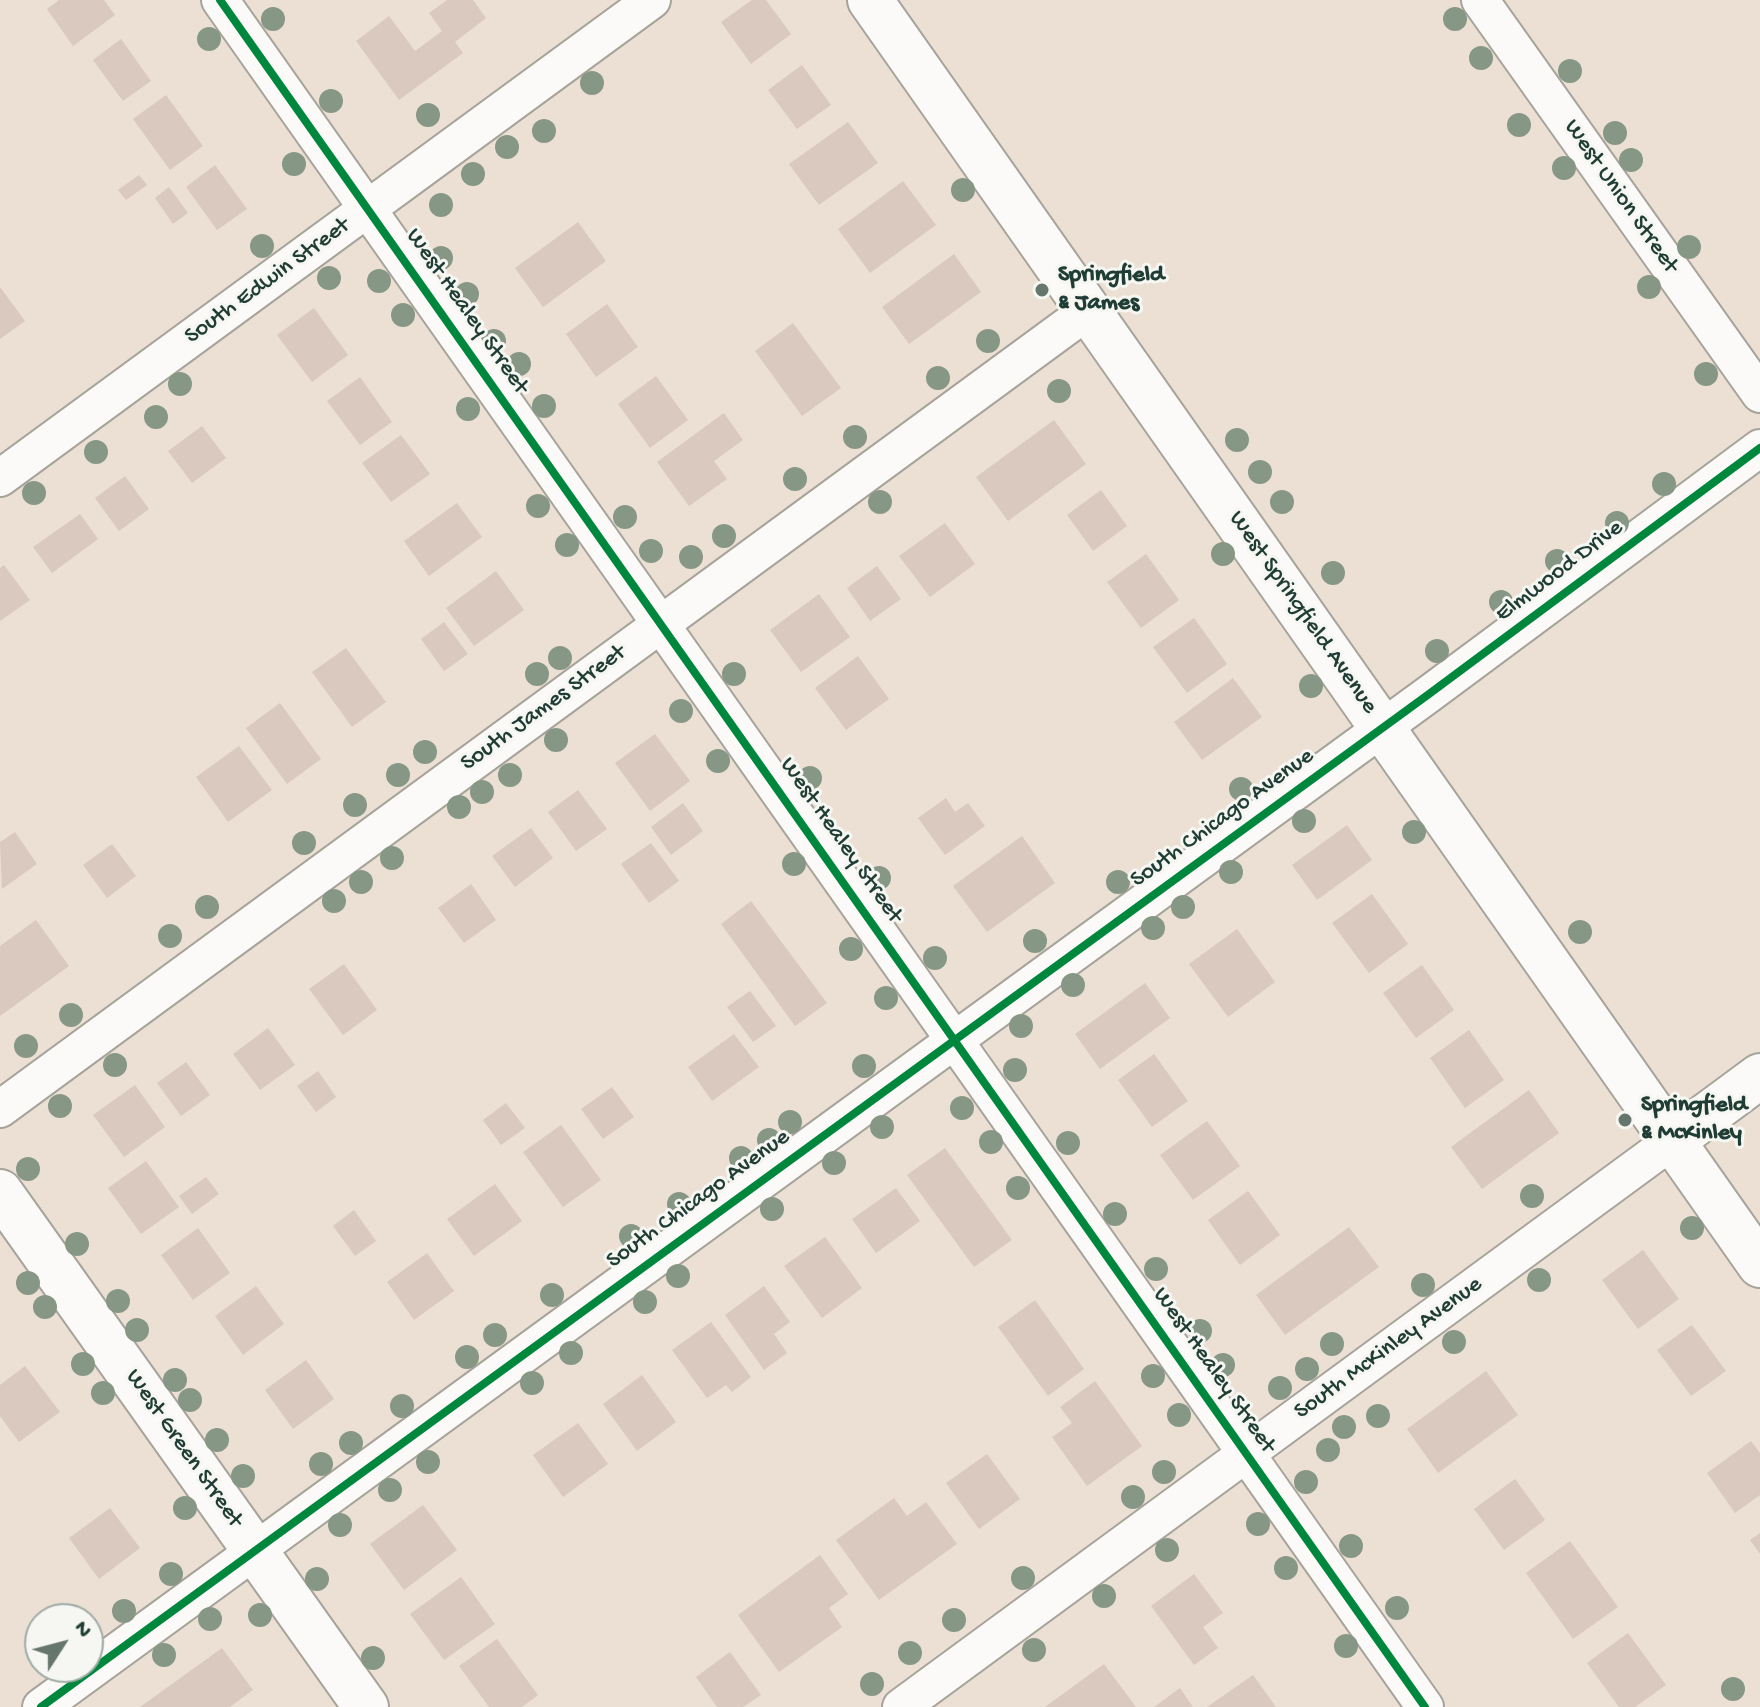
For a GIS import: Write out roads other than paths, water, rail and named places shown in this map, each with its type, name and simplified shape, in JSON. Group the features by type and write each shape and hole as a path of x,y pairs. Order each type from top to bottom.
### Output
{"main road":[{"name":"West Springfield Avenue","path":"870,0 1760,1265"},
{"name":"South McKinley Avenue","path":"1672,1141 1760,1076"},
{"name":"West Green Street","path":"0,1192 366,1707"}],"street":[{"name":"West Healey Street","path":"220,0 1425,1707"},
{"name":"South Edwin Street","path":"0,478 652,0"},
{"name":"West Union Street","path":"1480,0 1760,394"},
{"name":"South James Street","path":"0,1109 1089,310"},
{"name":"Elmwood Drive","path":"1383,728 1760,448"},
{"name":"South Chicago Avenue","path":"41,1707 1383,728"},
{"name":"South McKinley Avenue","path":"901,1707 1672,1141"}],"place":[{"name":"Springfield & James","path":"1042,290"},
{"name":"Springfield & McKinley","path":"1625,1120"}]}
